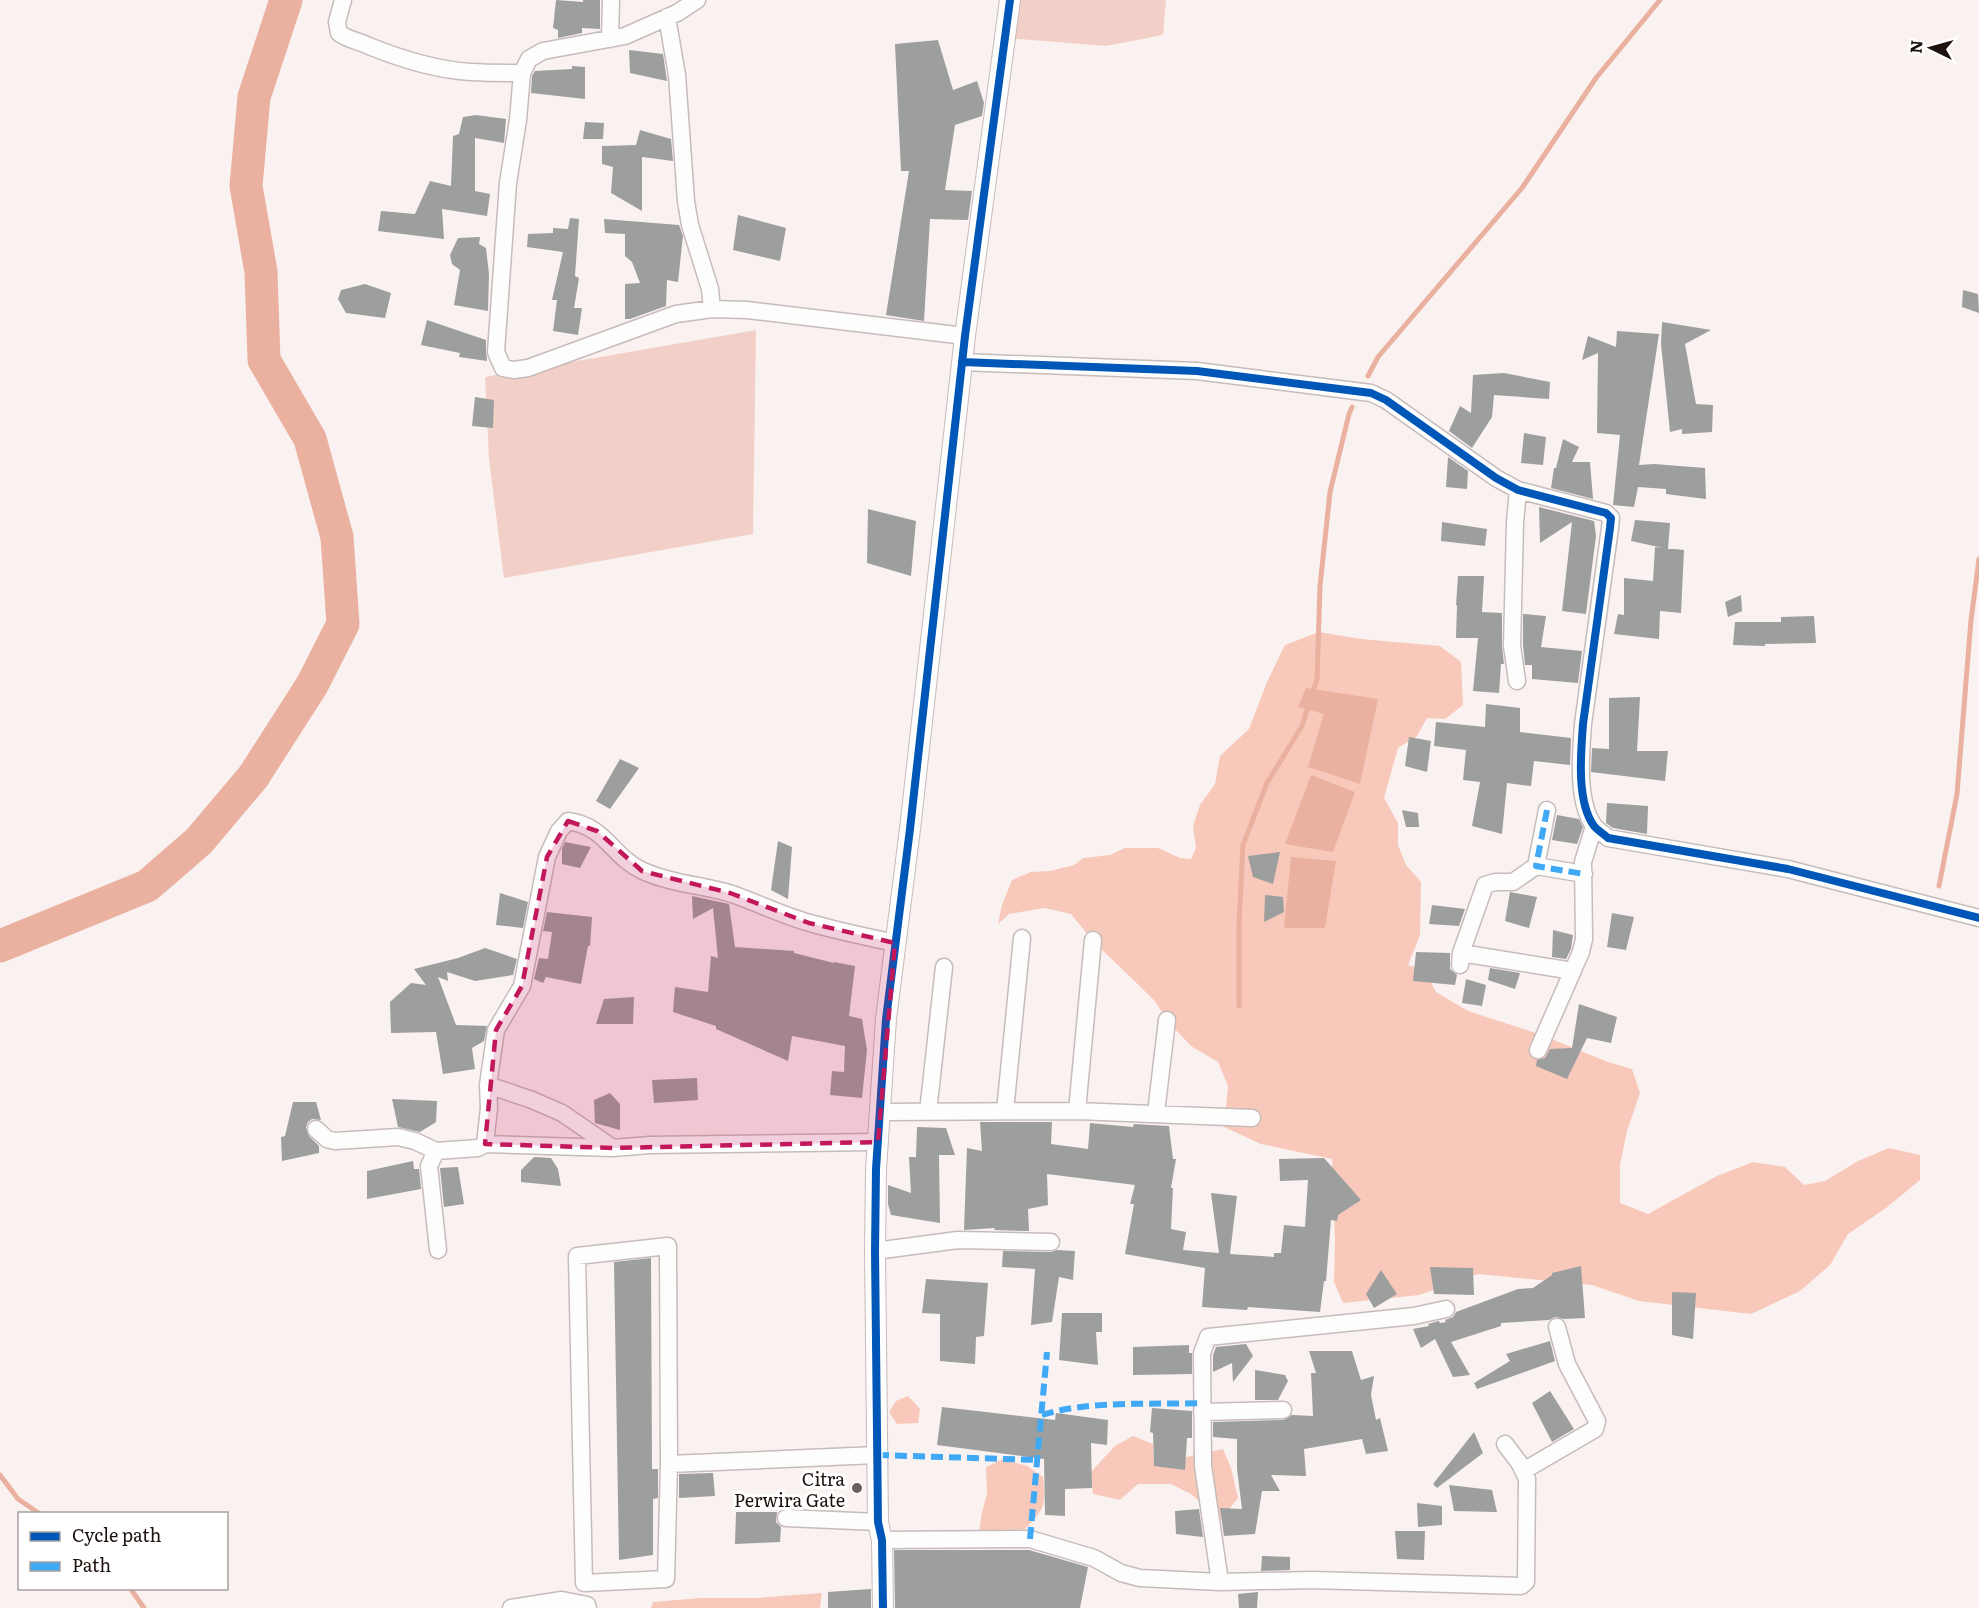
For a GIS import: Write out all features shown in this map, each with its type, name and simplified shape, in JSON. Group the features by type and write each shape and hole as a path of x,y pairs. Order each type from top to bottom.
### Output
{"street":[{"path":"343,0 337,22 339,33 346,38 428,65 470,72 522,73"},
{"path":"610,39 611,0"},
{"path":"697,0 692,5 625,36 543,51 529,59 522,73 518,120 508,183 496,352 503,368 514,370 528,368 676,314 712,309 747,310 965,336"},
{"path":"883,1608 877,1455 875,1251 878,1142 886,1019 965,336 1010,0"},
{"path":"667,17 677,75 686,201 690,225 710,289 712,309"},
{"path":"962,362 1199,371 1371,393 1386,400 1496,478 1518,490 1601,512 1611,518 1582,734 1582,798 1594,826 1608,838 1788,869 1979,918"},
{"path":"1517,681 1512,646 1518,490"},
{"path":"1547,810 1536,866 1513,882 1495,882 1485,885 1461,959 1574,971"},
{"path":"485,1143 489,1108 488,1085 496,1030 522,986 547,857 559,831 568,821 580,823 597,831 628,861 642,871 681,884 730,893 809,923 895,943"},
{"path":"1538,1050 1574,971 1584,939 1583,862 1594,826"},
{"path":"1536,866 1584,874"},
{"path":"1005,1111 1022,938"},
{"path":"1077,1111 1093,940"},
{"path":"928,1112 944,967"},
{"path":"1156,1113 1167,1020"},
{"path":"488,1085 562,1113 613,1148"},
{"path":"880,1112 1077,1111 1252,1118"},
{"path":"316,1129 327,1139 335,1141 398,1137 415,1141 436,1151 478,1148 485,1143 613,1148 650,1145 878,1142"},
{"path":"436,1151 429,1166 438,1250"},
{"path":"875,1251 958,1240 1051,1242"},
{"path":"668,1246 669,1464 666,1579 584,1583 577,1256 668,1246"},
{"path":"1220,1582 1203,1467 1202,1353 1208,1337 1414,1316 1446,1308"},
{"path":"1523,1471 1595,1429 1597,1421 1567,1364 1557,1327"},
{"path":"1202,1412 1283,1410"},
{"path":"786,1518 880,1531 1030,1539 1094,1558 1121,1572 1140,1578 1220,1582 1312,1580 1521,1586 1526,1582 1527,1479 1505,1444"},
{"path":"669,1464 877,1455"},
{"path":"511,1608 562,1600 587,1605 588,1608"}],"highlighted area":[{"path":"568,821 597,831 642,871 730,893 809,923 895,943 878,1142 613,1148 485,1144 496,1030 522,986 547,857"}],"shaded area":[{"path":"1009,0 1166,0 1163,35 1106,46 1005,38"},
{"path":"756,330 753,534 504,578 489,459 485,377"},
{"path":"1319,632 1361,639 1440,646 1461,662 1463,705 1445,719 1427,718 1417,736 1398,748 1384,798 1398,823 1398,845 1406,865 1421,882 1420,935 1408,965 1425,970 1436,992 1468,1011 1539,1034 1608,1062 1632,1069 1640,1093 1627,1131 1620,1165 1620,1203 1648,1214 1717,1176 1753,1162 1785,1167 1804,1185 1825,1181 1858,1161 1889,1148 1920,1155 1920,1180 1886,1208 1848,1234 1830,1265 1800,1291 1751,1314 1639,1301 1592,1285 1478,1274 1419,1295 1343,1303 1334,1282 1332,1159 1261,1144 1224,1127 1228,1086 1218,1062 1191,1046 1170,1024 1154,1000 1093,941 1071,914 1045,908 1009,914 998,924 1002,905 1012,880 1031,872 1050,871 1074,865 1083,858 1110,855 1125,848 1158,848 1180,858 1191,859 1196,848 1193,826 1200,805 1215,784 1220,756 1249,729 1267,682 1285,645"},
{"path":"1306,688 1378,699 1360,784 1308,767 1324,714 1298,707"},
{"path":"1311,775 1355,792 1333,852 1285,844"},
{"path":"1291,857 1336,861 1325,928 1284,928"},
{"path":"908,1396 920,1409 918,1423 897,1424 889,1412 896,1401"},
{"path":"1133,1436 1153,1444 1154,1466 1223,1449 1231,1468 1238,1498 1220,1520 1191,1494 1171,1484 1138,1484 1120,1500 1093,1494 1090,1473 1115,1446"},
{"path":"1003,1459 1027,1466 1043,1477 1043,1506 1025,1529 979,1532 987,1494 986,1467"},
{"path":"822,1593 820,1608 651,1608 653,1602"}],"building":[{"path":"556,0 583,2 583,0 600,0 600,29 582,28 582,33 558,38 558,30 553,28"},
{"path":"938,40 953,90 977,81 984,103 982,116 955,125 945,190 972,191 968,220 930,219 924,321 886,315 909,171 901,171 895,44"},
{"path":"629,50 663,54 667,81 630,73"},
{"path":"572,66 585,67 585,99 531,93 532,76 535,71 572,69"},
{"path":"476,115 506,119 504,143 475,138 475,191 490,194 487,216 442,209 444,239 378,231 381,211 415,214 430,181 451,186 453,136 459,134 463,117"},
{"path":"585,122 604,123 603,139 583,139"},
{"path":"640,130 671,139 673,161 642,157 642,211 611,193 613,167 602,164 602,146 636,145"},
{"path":"738,215 786,228 780,261 733,250"},
{"path":"570,218 579,219 575,276 579,278 574,308 582,308 578,335 553,331 557,300 552,300 563,252 527,247 528,234 553,233 553,228 568,229"},
{"path":"604,219 679,225 683,236 678,282 667,280 666,306 625,319 625,284 640,283 632,262 625,256 625,234 605,233"},
{"path":"480,237 479,244 486,248 489,274 488,311 454,305 460,270 452,264 450,255 458,238"},
{"path":"365,284 391,293 385,318 346,313 338,299 341,290"},
{"path":"1963,290 1978,294 1979,313 1962,307"},
{"path":"427,320 486,340 487,361 459,357 460,353 421,345"},
{"path":"1662,322 1711,330 1685,344 1696,404 1713,405 1712,432 1682,434 1682,429 1670,432 1661,344"},
{"path":"1617,331 1659,334 1639,465 1705,468 1706,499 1666,494 1666,489 1638,487 1634,507 1613,505 1620,435 1597,433 1598,353 1582,360 1588,336 1616,347"},
{"path":"1504,373 1550,382 1549,399 1494,395 1492,417 1472,448 1449,431 1460,406 1471,413 1473,375"},
{"path":"475,397 494,400 493,428 472,426"},
{"path":"1524,433 1546,437 1543,465 1521,463"},
{"path":"1563,439 1579,447 1572,462 1590,462 1593,499 1551,488 1554,468 1556,468"},
{"path":"1448,457 1468,471 1467,489 1446,487"},
{"path":"1539,507 1594,521 1596,536 1586,614 1562,611 1572,522 1540,543"},
{"path":"868,509 916,521 911,576 867,563"},
{"path":"1635,520 1670,523 1668,549 1631,541"},
{"path":"1442,522 1487,529 1485,546 1441,541"},
{"path":"1655,547 1684,550 1681,613 1660,611 1659,639 1614,634 1618,614 1624,615 1624,578 1653,581"},
{"path":"1458,576 1484,576 1482,612 1502,613 1504,664 1501,664 1499,693 1473,691 1478,638 1456,638"},
{"path":"1741,595 1742,611 1728,617 1725,602"},
{"path":"1523,614 1546,616 1541,647 1582,651 1578,683 1532,679 1532,665 1525,665"},
{"path":"1814,616 1816,643 1733,645 1735,622 1781,622 1781,617"},
{"path":"1640,697 1637,751 1668,751 1665,781 1591,772 1592,748 1609,749 1609,698"},
{"path":"1486,704 1520,708 1520,732 1571,738 1570,765 1534,761 1531,786 1507,783 1502,834 1472,826 1480,782 1463,780 1466,750 1434,746 1436,722 1485,727"},
{"path":"1409,737 1431,741 1427,772 1405,766"},
{"path":"620,759 639,768 610,809 596,801"},
{"path":"1607,803 1648,806 1647,834 1613,828 1606,823"},
{"path":"1402,810 1418,813 1419,827 1406,827"},
{"path":"1557,815 1579,819 1583,827 1577,844 1552,840"},
{"path":"778,841 792,847 788,899 771,890"},
{"path":"565,842 591,847 580,868 562,864 562,849"},
{"path":"1280,852 1273,884 1253,877 1248,856"},
{"path":"1510,892 1537,897 1529,928 1505,921"},
{"path":"500,893 528,902 523,928 496,925"},
{"path":"1265,895 1283,897 1284,912 1264,922"},
{"path":"692,896 729,904 735,947 794,951 794,953 834,963 855,966 849,1016 862,1019 867,1050 862,1098 830,1095 832,1071 844,1072 845,1046 792,1036 788,1061 716,1029 716,1026 673,1012 675,987 708,992 711,956 718,958 713,908 693,919"},
{"path":"1432,905 1465,909 1459,926 1429,924"},
{"path":"547,912 592,917 590,946 588,946 581,984 546,977 543,983 534,979 539,958 548,959 552,932 543,931"},
{"path":"1612,913 1634,917 1626,950 1607,947"},
{"path":"1553,930 1573,935 1571,949 1566,959 1552,957"},
{"path":"485,948 517,959 513,975 475,981 447,972 448,981 438,977 456,1025 487,1026 484,1041 472,1048 475,1069 443,1074 436,1032 391,1033 390,1002 411,983 426,985 414,969 458,958"},
{"path":"1416,952 1450,953 1450,969 1457,975 1455,985 1413,981"},
{"path":"1490,968 1520,973 1515,989 1488,980"},
{"path":"1466,979 1486,985 1482,1006 1462,1003"},
{"path":"634,997 633,1024 596,1024 604,999"},
{"path":"1579,1004 1617,1017 1611,1043 1587,1038 1567,1079 1536,1066 1537,1060 1545,1058 1550,1049 1572,1048"},
{"path":"697,1078 698,1100 654,1103 652,1080"},
{"path":"610,1093 620,1104 620,1130 595,1123 594,1100"},
{"path":"392,1099 437,1101 436,1122 420,1132 398,1127"},
{"path":"293,1102 316,1102 321,1120 312,1119 306,1127 309,1136 319,1146 319,1153 282,1161 281,1137 285,1136"},
{"path":"980,1122 1052,1122 1051,1144 1088,1149 1090,1123 1133,1127 1134,1124 1169,1126 1173,1159 1176,1159 1171,1188 1173,1188 1171,1229 1186,1232 1183,1250 1219,1253 1211,1193 1237,1196 1230,1254 1274,1257 1274,1253 1281,1253 1284,1225 1305,1227 1308,1180 1280,1181 1279,1159 1324,1158 1361,1200 1338,1215 1337,1221 1331,1220 1326,1281 1324,1281 1320,1312 1248,1307 1247,1310 1202,1307 1205,1268 1125,1254 1134,1204 1130,1204 1135,1185 1047,1174 1048,1205 1028,1209 1029,1231 994,1230 995,1228 964,1230 967,1148 982,1151"},
{"path":"917,1127 946,1128 955,1155 939,1155 940,1223 891,1215 888,1204 888,1185 911,1193 909,1157 916,1157"},
{"path":"534,1157 551,1158 558,1169 561,1186 521,1182 521,1170"},
{"path":"413,1161 414,1169 419,1169 421,1189 367,1199 367,1171"},
{"path":"458,1167 464,1204 444,1207 440,1168"},
{"path":"1003,1251 1051,1252 1075,1251 1073,1280 1059,1277 1052,1322 1031,1325 1035,1269 1002,1267"},
{"path":"651,1258 652,1469 658,1469 658,1498 653,1499 653,1555 619,1560 614,1262"},
{"path":"1581,1266 1585,1318 1555,1317 1549,1320 1501,1323 1501,1326 1451,1342 1470,1375 1453,1377 1435,1339 1421,1348 1413,1329 1429,1326 1428,1324 1439,1321 1440,1323 1446,1322 1445,1320 1453,1317 1456,1312 1518,1289 1533,1288 1552,1273"},
{"path":"1430,1267 1473,1268 1474,1295 1434,1294"},
{"path":"1381,1270 1397,1294 1374,1308 1366,1294"},
{"path":"926,1279 988,1283 984,1336 976,1337 975,1364 940,1361 940,1314 922,1313"},
{"path":"1672,1292 1696,1293 1693,1339 1672,1335"},
{"path":"1062,1313 1102,1313 1102,1332 1096,1332 1098,1365 1059,1360"},
{"path":"1550,1341 1555,1361 1477,1389 1474,1383 1510,1361 1506,1354"},
{"path":"1246,1344 1253,1356 1233,1382 1232,1363 1213,1372 1213,1355 1216,1347"},
{"path":"1189,1345 1189,1353 1192,1353 1192,1374 1133,1375 1133,1347"},
{"path":"1309,1351 1352,1351 1361,1380 1374,1376 1371,1395 1376,1420 1380,1418 1388,1451 1366,1454 1362,1439 1304,1449 1306,1476 1271,1475 1280,1491 1262,1491 1255,1534 1224,1536 1220,1508 1242,1509 1237,1469 1237,1439 1213,1437 1213,1422 1283,1420 1292,1415 1313,1416 1311,1373 1316,1373"},
{"path":"1255,1370 1285,1375 1288,1381 1278,1400 1255,1400"},
{"path":"1550,1391 1574,1429 1552,1442 1532,1403"},
{"path":"942,1407 1055,1420 1056,1413 1108,1420 1107,1445 1091,1443 1092,1488 1065,1489 1065,1516 1045,1515 1044,1459 937,1445"},
{"path":"1152,1408 1192,1411 1192,1438 1187,1438 1185,1470 1154,1466 1153,1433 1150,1432"},
{"path":"1474,1432 1483,1453 1437,1488 1433,1484"},
{"path":"713,1473 715,1496 679,1498 679,1474"},
{"path":"1449,1485 1492,1490 1497,1512 1454,1511"},
{"path":"1417,1503 1442,1506 1442,1525 1418,1527"},
{"path":"1199,1509 1203,1537 1176,1534 1175,1511"},
{"path":"736,1512 777,1512 776,1522 781,1527 780,1542 735,1544"},
{"path":"1395,1531 1425,1531 1424,1560 1397,1559"},
{"path":"894,1550 1029,1550 1088,1567 1080,1608 895,1608"},
{"path":"1262,1556 1290,1557 1290,1570 1261,1571"},
{"path":"871,1589 871,1608 828,1608 828,1592"},
{"path":"1258,1592 1257,1608 1239,1608 1238,1594"}],"waterway":[{"path":"0,946 147,886 199,841 253,777 312,685 343,624 337,537 310,439 264,360 261,272 246,186 254,97 286,0"},
{"path":"1368,376 1378,357 1522,188 1596,78 1660,0"},
{"path":"1312,695 1317,679 1320,586 1330,492 1352,407"},
{"path":"1939,886 1957,794 1971,620 1979,559"},
{"path":"1239,1006 1239,924 1243,845 1267,783 1302,726 1309,703"},
{"path":"0,1475 18,1499 37,1512"},
{"path":"131,1590 144,1608"}],"marked path":[{"path":"1547,810 1536,866 1584,874"},
{"path":"1030,1539 1047,1352"},
{"path":"1042,1415 1060,1410 1100,1405 1202,1403"},
{"path":"877,1455 1038,1460"}],"cycle path":[{"path":"883,1608 882,1540 878,1522 875,1251 876,1169 886,1019 910,829 965,336 1010,0"},
{"path":"962,362 1197,371 1371,393 1386,400 1496,478 1518,490 1606,513 1611,518 1610,528 1583,724 1581,762 1584,803 1595,828 1608,838 1788,869 1979,918"}],"place":[{"name":"Citra Perwira Gate","path":"857,1488"}]}
